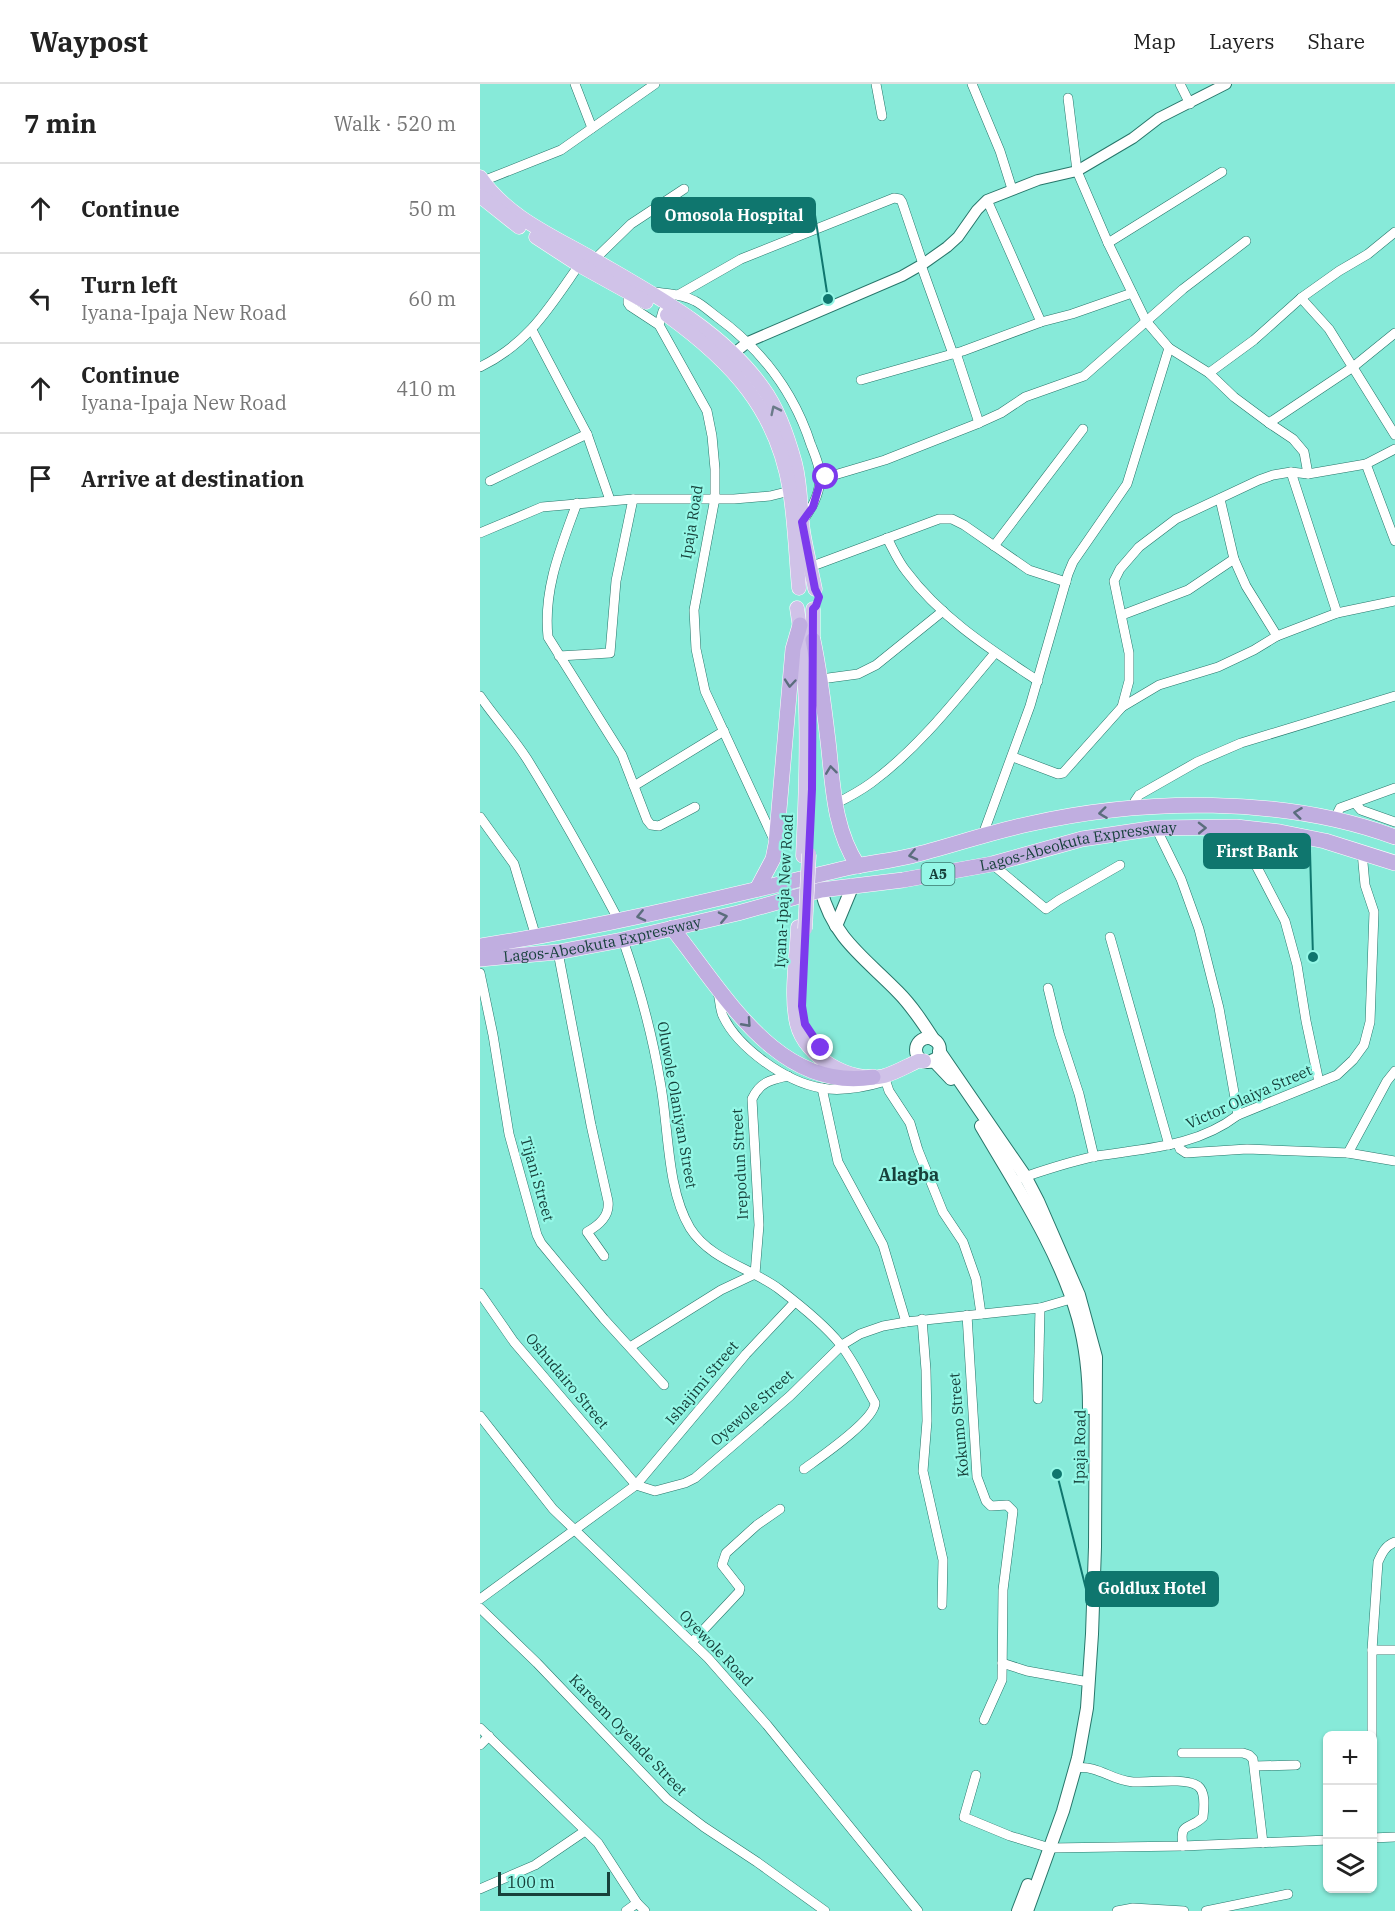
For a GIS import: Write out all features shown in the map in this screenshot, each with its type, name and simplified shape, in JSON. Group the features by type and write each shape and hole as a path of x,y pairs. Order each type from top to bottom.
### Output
{"highway":[{"path":"758,889 772,859 776,844 793,649 800,625"},
{"path":"813,640 821,679 835,804 845,839 858,866"},
{"name":"Lagos-Abeokuta Expressway","path":"480,946 536,938 619,921 909,856 1029,824 1134,809 1193,805 1301,813 1395,837"},
{"name":"Lagos-Abeokuta Expressway","path":"480,959 558,952 623,940 738,913 821,890 903,880 992,864 1082,839 1156,828 1236,827 1280,832 1324,841 1395,863"},
{"path":"672,928 718,989 759,1036 801,1067 823,1076 846,1080 881,1078"}],"main road":[{"path":"481,179 498,199 526,222 670,303 733,354 762,387 785,432 800,485 802,522 815,589 818,592 819,602 813,609 805,611 797,608 793,600 799,588 807,586 815,589"},
{"path":"480,197 513,223 579,265 628,292 670,303 727,363 764,414 778,445 790,491 799,588"},
{"name":"Iyana-Ipaja New Road","path":"797,608 804,653 806,855"},
{"name":"Iyana-Ipaja New Road","path":"813,609 812,789 794,997 797,1024 801,1036 829,1065 849,1073 881,1078"},
{"path":"836,926 853,885"},
{"name":"Ipaja Road","path":"821,890 826,910 836,926 863,960 897,991 917,1014 932,1053 957,1086 1018,1178 1059,1245 1079,1295 1096,1357 1090,1681 1075,1768 1046,1847 1018,1911"},
{"name":"Iyana-Ipaja New Road","path":"801,928 802,1006 805,1024 821,1048 842,1063 856,1067 878,1068 911,1056 918,1045"},
{"path":"917,1014 917,1055 932,1053"},
{"path":"918,1045 927,1038 932,1053"},
{"path":"881,1078 932,1053"},
{"name":"Ipaja Road","path":"1018,1178 1077,1316 1086,1357 1089,1401 1088,1567 1081,1725 1027,1911"}],"street":[{"path":"575,84 592,128"},
{"path":"481,179 561,150 655,84"},
{"path":"876,84 882,116"},
{"path":"972,84 1000,151 1012,189"},
{"path":"1180,84 1190,104"},
{"path":"733,354 748,342 922,265 958,237 987,200 1038,180 1077,171 1133,138 1160,118 1226,84"},
{"path":"1068,98 1077,171 1108,243 1146,321 1169,348 1209,373 1234,397 1293,439 1304,452 1308,474"},
{"path":"1108,243 1222,172"},
{"path":"594,260 646,212 684,189"},
{"path":"628,292 630,306 659,326 670,303 741,259 894,198 900,199 980,423"},
{"path":"987,200 1041,322"},
{"path":"1209,373 1254,340 1301,298 1368,254 1395,232"},
{"path":"821,479 885,460 980,423 1001,413 1025,397 1084,376 1146,321 1246,240"},
{"path":"480,367 496,359 532,330 579,265"},
{"path":"861,380 954,353 1132,292"},
{"path":"1301,298 1323,321 1395,435"},
{"path":"670,303 694,300 748,342 772,368 793,399 809,437 821,479 813,507 802,522"},
{"name":"Ipaja Road","path":"659,326 707,411 712,436 715,498 695,600 694,631 705,691 776,844"},
{"path":"532,330 587,434 610,500"},
{"path":"1269,423 1353,367 1395,333"},
{"path":"982,837 1038,681 1073,562 1127,484 1169,348"},
{"path":"994,546 1083,429"},
{"path":"490,481 587,434"},
{"path":"1122,707 1130,668 1114,581 1138,547 1176,519 1259,480 1292,472 1308,474 1366,464 1395,449"},
{"path":"1366,464 1395,542"},
{"path":"1292,472 1336,613"},
{"path":"480,533 542,507 633,499 734,499 770,496 790,491"},
{"path":"559,656 610,653 616,581 633,499"},
{"path":"1220,499 1234,559 1246,586 1277,636"},
{"path":"577,503 551,578 547,599 548,637 622,755 646,820 651,825 659,826 695,807"},
{"path":"810,567 939,519 952,519 1029,570 1066,582"},
{"path":"887,538 904,568 930,600 978,642 1038,681"},
{"path":"1122,615 1188,590 1234,559"},
{"path":"1012,757 1058,774 1063,773 1122,707 1159,685 1218,667 1277,636 1336,613 1395,601"},
{"path":"821,679 858,674 876,666 943,611"},
{"path":"835,804 869,785 884,773 932,725 995,653"},
{"path":"480,696 526,757 619,921"},
{"path":"1134,809 1139,795 1168,777 1220,752 1241,743 1395,696"},
{"path":"634,786 724,731"},
{"path":"1334,820 1340,808 1395,788"},
{"path":"1356,803 1360,810 1395,822"},
{"path":"482,822 514,864 536,938"},
{"path":"1236,827 1285,921 1297,965 1319,1082"},
{"path":"1156,828 1181,879 1199,929 1219,1008 1238,1114"},
{"name":"Victor Olaiya Street","path":"1018,1178 1094,1157 1173,1145 1224,1125 1238,1114 1337,1075 1353,1060 1364,1045 1370,1022 1374,912 1365,885 1362,852"},
{"path":"992,864 1046,909 1120,865"},
{"path":"1110,936 1173,1145 1186,1153 1246,1149 1348,1153 1395,1161"},
{"name":"Oluwole Olaniyan Street","path":"623,940 641,992 661,1082 676,1193 689,1226 699,1240 717,1255 755,1274 813,1315 842,1345 875,1403 875,1408 868,1417 837,1446 804,1469"},
{"path":"558,952 609,1209 606,1216 587,1232 604,1256"},
{"name":"Tijani Street","path":"480,972 509,1134 537,1235 553,1257 664,1385"},
{"path":"1048,988 1059,1033 1079,1094 1094,1157"},
{"path":"718,989 722,1015 739,1040 770,1066 788,1076 822,1088 866,1087 881,1078 910,1123 942,1212 963,1242 976,1279 981,1314"},
{"path":"1348,1153 1387,1081 1395,1071"},
{"name":"Irepodun Street","path":"755,1274 759,1225 752,1099 757,1088 765,1081 788,1076"},
{"path":"822,1088 838,1162 883,1245 906,1322"},
{"path":"630,1347 721,1290 755,1274"},
{"name":"Oshudairo Street","path":"480,1293 514,1342 636,1485"},
{"name":"Oyewole Street","path":"636,1485 656,1491 695,1478 790,1396 842,1345 870,1330 922,1319 1040,1308 1071,1299"},
{"name":"Ishajimi Street","path":"636,1485 746,1354 794,1303"},
{"path":"1038,1400 1040,1308"},
{"name":"Kokumo Street","path":"967,1315 977,1477 986,1501 991,1506 1007,1505 1013,1511 1003,1590 1002,1680 984,1720"},
{"path":"922,1319 927,1421 923,1471 943,1560 942,1605"},
{"name":"Oyewole Road","path":"480,1416 536,1489 573,1530 692,1642 767,1725 918,1911"},
{"path":"480,1599 636,1485"},
{"path":"692,1642 739,1592 740,1588 722,1565 726,1552 757,1525 780,1509"},
{"path":"1372,1731 1372,1650 1378,1562 1382,1552 1389,1544 1395,1542"},
{"name":"Kareem Oyelade Street","path":"480,1608 537,1663 668,1799 704,1827 825,1911"},
{"path":"1372,1650 1395,1650"},
{"path":"1002,1663 1027,1671 1083,1681"},
{"path":"480,1728 598,1843 637,1903 645,1911"},
{"path":"480,1744 489,1736"},
{"path":"1182,1753 1243,1753 1253,1759 1263,1843"},
{"path":"1255,1766 1296,1765"},
{"path":"1075,1768 1095,1768 1112,1778 1128,1781 1179,1782 1200,1788 1203,1817 1183,1829 1181,1833 1183,1846"},
{"path":"976,1775 964,1817 1046,1847 1183,1846 1323,1840"},
{"path":"480,1889 535,1865 585,1832"},
{"path":"1377,1838 1395,1837"},
{"path":"1206,1911 1288,1894"},
{"path":"626,1911 637,1903"},
{"path":"1117,1911 1133,1908 1184,1911"}],"place":[{"name":"Omosola Hospital","path":"828,299"},
{"name":"First Bank","path":"1313,957"},
{"name":"Goldlux Hotel","path":"1057,1474"}],"district":[{"name":"Alagba","path":"909,1175"}],"route":[{"path":"821,1048 805,1024 801,986 812,789 813,609 819,602 802,522 813,507 821,479 826,477"}]}
